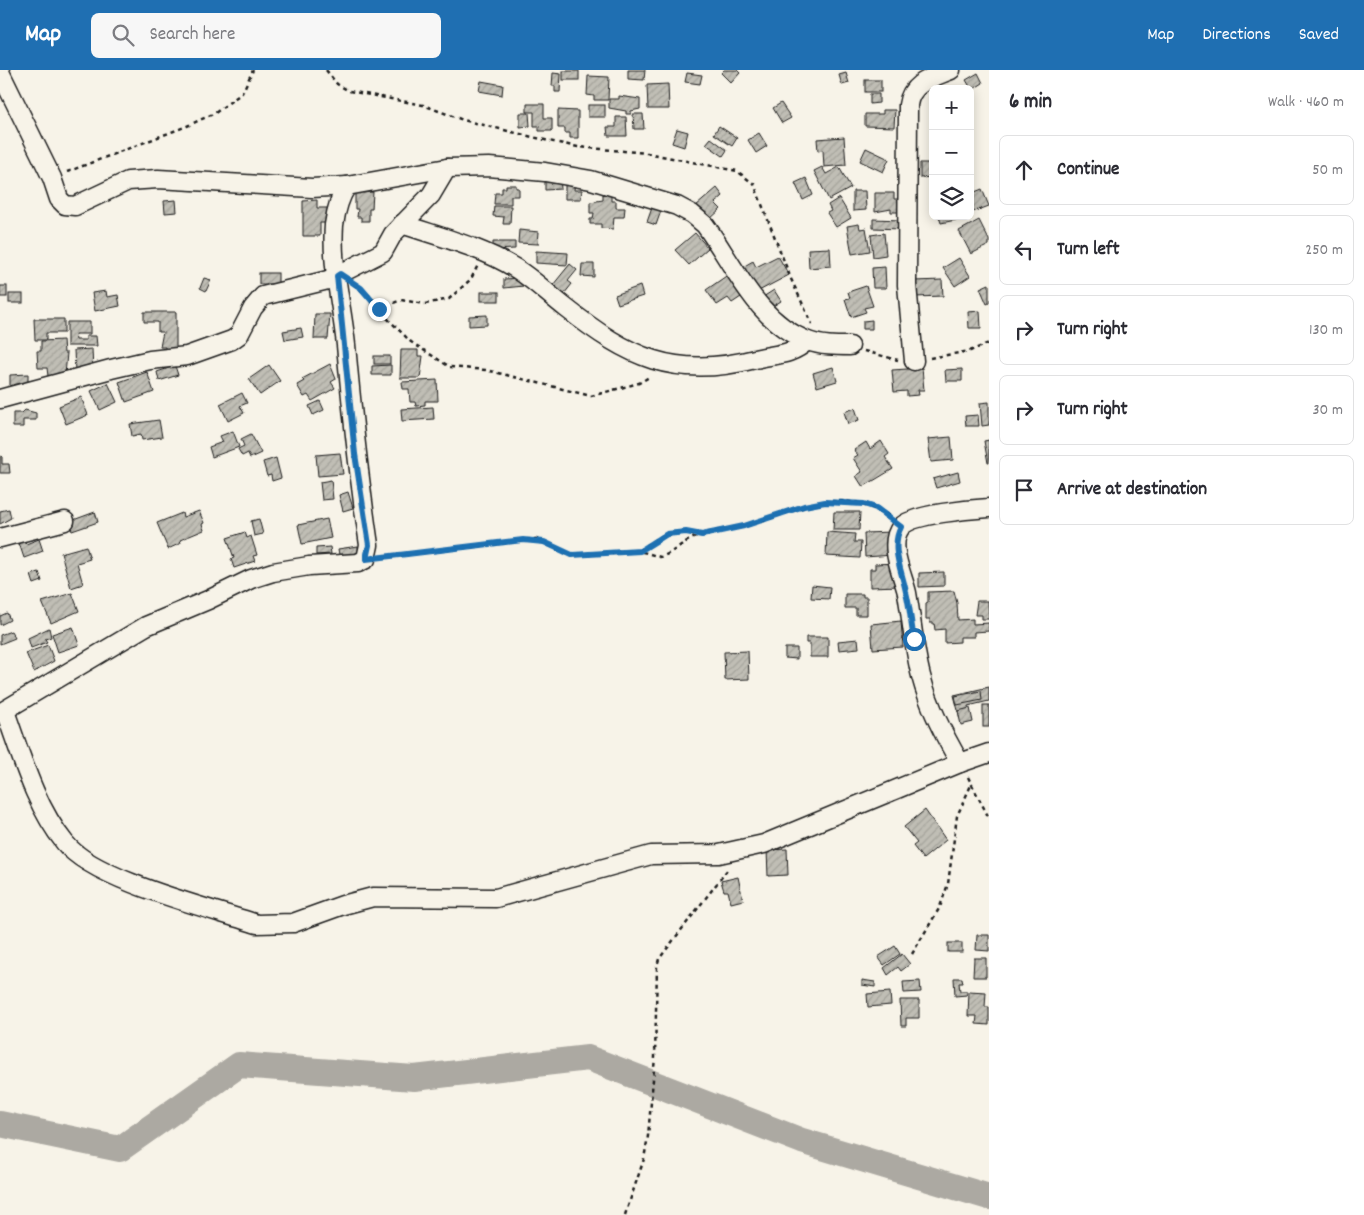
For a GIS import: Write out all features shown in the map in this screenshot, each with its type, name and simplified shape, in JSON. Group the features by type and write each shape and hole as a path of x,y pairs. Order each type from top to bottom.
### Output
{"street":[{"path":"914,361 907,284 908,105 912,91 917,85 951,70"},
{"path":"0,72 52,178 59,199 65,205 74,206 128,181 158,179 312,188 347,186 447,168 489,167 545,172 591,180 677,206 692,214 705,225 769,317 807,341 818,344 850,346"},
{"path":"0,399 150,360 188,356 223,344 239,335 253,308 263,296 313,285 339,275 383,252 388,240 431,195 447,168"},
{"path":"347,186 340,197 334,224 355,454 369,545 366,559 358,563 310,566 273,572 251,579 208,600 146,626 3,712 47,815 65,843 77,854 96,867 134,883 257,924 292,923 343,904 373,897 496,898 651,855 693,856 742,850 790,834 960,763 989,753"},
{"path":"402,224 483,252 518,269 566,309 618,346 634,354 668,364 708,367 730,366 795,351 807,341"},
{"path":"960,763 941,730 921,677 907,594 896,549 897,535 901,527 908,522 924,517 989,508"},
{"path":"0,538 65,521"}],"path":[{"path":"52,178 187,126 215,113 242,93 253,70"},
{"path":"379,309 401,300 425,304 449,298 471,279 483,252"},
{"path":"339,275 361,288 411,342 450,367 486,370 581,395 597,396 639,383 668,364"},
{"path":"366,559 523,540 544,542 572,555 640,551 660,557 666,556 682,544 702,535 744,526 796,508 825,502 864,504 876,508 901,527"},
{"path":"640,551 667,534 686,532 702,535"},
{"path":"960,763 989,818"},
{"path":"912,954 940,907 948,884 958,816 972,783"},
{"path":"625,1215 644,1159 648,1136 655,1057 656,966 659,959 742,850"}],"building":[{"path":"628,70 645,70 644,80 628,79"},
{"path":"724,70 737,70 740,73 731,83 721,73"},
{"path":"563,71 579,71 579,80 563,80"},
{"path":"553,73 561,74 560,92 555,92 555,86 552,86"},
{"path":"687,73 702,75 700,84 685,82"},
{"path":"846,73 849,83 842,85 839,75"},
{"path":"978,73 983,83 974,89 974,85 969,85 966,80"},
{"path":"588,76 609,77 608,100 594,100 594,96 587,95"},
{"path":"865,80 881,80 881,92 865,92"},
{"path":"481,81 503,85 502,95 479,91"},
{"path":"668,84 669,109 648,109 647,85"},
{"path":"870,94 879,94 879,103 870,104"},
{"path":"619,96 640,99 640,109 631,111 631,114 626,114 626,111 609,108 609,99 619,99"},
{"path":"781,103 791,118 782,123 773,108"},
{"path":"527,104 544,104 544,118 552,118 552,131 539,131 539,126 534,126 534,112 527,112"},
{"path":"588,105 605,105 605,117 588,117"},
{"path":"558,110 578,111 578,138 570,138 570,133 565,133 565,128 558,128"},
{"path":"883,110 895,110 894,127 865,126 865,114 883,114"},
{"path":"520,113 529,113 530,126 520,127"},
{"path":"633,114 643,114 644,129 634,129"},
{"path":"616,117 626,117 627,136 608,136 607,127 616,127"},
{"path":"719,126 737,138 732,146 714,134"},
{"path":"677,129 688,132 684,147 672,143"},
{"path":"759,133 767,146 756,153 748,140"},
{"path":"844,137 846,165 824,167 823,150 818,151 817,139"},
{"path":"711,138 727,150 723,156 706,144"},
{"path":"866,148 889,159 883,172 860,161"},
{"path":"920,163 929,163 929,177 920,178"},
{"path":"822,167 826,174 839,167 851,188 829,200 814,171"},
{"path":"560,177 561,189 545,190 545,178"},
{"path":"806,178 813,195 803,200 795,183"},
{"path":"565,181 575,181 574,190 582,190 581,199 565,199"},
{"path":"506,185 516,185 516,188 519,188 519,196 511,196 511,204 494,204 495,193 502,193 502,188 506,188"},
{"path":"717,188 723,196 715,203 721,209 709,220 696,206"},
{"path":"982,189 989,206 974,212 974,192"},
{"path":"853,191 865,191 866,210 853,211"},
{"path":"355,192 373,192 372,209 369,209 369,221 361,221 361,217 357,217 358,209 355,209"},
{"path":"875,193 894,193 894,199 899,199 899,212 891,212 891,209 875,212"},
{"path":"603,194 611,195 611,201 616,201 616,208 625,208 624,217 614,217 613,229 601,228 601,224 590,224 590,219 593,219 594,213 590,213 590,202 603,200"},
{"path":"839,198 851,218 836,227 827,213 831,211 828,205"},
{"path":"176,200 177,212 165,213 164,201"},
{"path":"317,200 317,208 332,208 332,223 320,223 320,236 303,236 303,201"},
{"path":"653,205 662,208 656,225 647,222"},
{"path":"494,206 511,206 510,224 503,224 504,217 493,216"},
{"path":"873,219 901,220 901,229 873,228"},
{"path":"940,220 956,220 941,223"},
{"path":"979,220 989,240 989,245 971,254 959,231"},
{"path":"859,224 860,229 866,228 870,251 852,254 847,226"},
{"path":"519,230 539,232 538,244 518,243"},
{"path":"695,233 708,248 689,265 675,250"},
{"path":"884,233 886,255 873,257 871,235"},
{"path":"493,242 515,242 515,249 493,250"},
{"path":"830,248 831,266 809,268 808,249"},
{"path":"536,251 568,253 567,265 536,263"},
{"path":"778,256 789,275 755,293 741,268 753,261 756,267"},
{"path":"959,258 970,276 955,286 943,268"},
{"path":"570,264 577,270 568,281 572,284 564,294 553,285"},
{"path":"582,264 594,264 594,277 581,276"},
{"path":"885,267 886,288 873,288 872,268"},
{"path":"732,272 747,293 732,303 728,298 717,305 706,290"},
{"path":"259,273 278,273 278,284 259,284"},
{"path":"204,278 211,280 206,291 200,288"},
{"path":"523,278 524,286 504,288 504,279"},
{"path":"942,280 943,296 915,297 914,281"},
{"path":"989,284 989,303 987,304 980,288"},
{"path":"0,286 7,286 7,297 0,297"},
{"path":"640,286 643,296 618,304 615,295"},
{"path":"866,286 873,306 864,308 866,312 851,317 845,299 850,298 848,292"},
{"path":"774,290 781,301 770,308 763,297"},
{"path":"106,291 107,297 118,295 120,306 95,311 92,293"},
{"path":"481,292 499,292 499,301 481,301"},
{"path":"9,294 23,294 23,303 9,303"},
{"path":"980,311 981,328 969,328 968,312"},
{"path":"144,312 176,312 176,351 165,352 165,347 160,347 163,332 158,332 158,322 144,322"},
{"path":"315,314 330,314 328,339 314,339"},
{"path":"487,315 487,325 469,326 469,316"},
{"path":"34,319 64,319 64,333 46,333 46,340 35,340"},
{"path":"872,320 872,329 863,329 863,321"},
{"path":"67,322 90,322 90,334 75,334 76,340 86,340 86,336 96,336 97,346 67,346"},
{"path":"301,328 303,337 285,340 283,331"},
{"path":"63,340 64,353 67,353 65,375 48,376 47,368 38,368 37,351 41,351 41,341"},
{"path":"92,349 93,371 75,372 74,350"},
{"path":"401,350 418,350 418,356 423,356 420,378 400,378"},
{"path":"374,356 390,356 390,364 374,364"},
{"path":"330,364 336,379 331,382 335,388 312,401 308,395 304,397 297,385 304,381 302,379"},
{"path":"269,365 280,381 260,395 249,379"},
{"path":"391,365 391,375 372,375 372,366"},
{"path":"175,366 178,375 159,381 157,372"},
{"path":"833,367 837,381 817,387 813,373"},
{"path":"922,368 924,390 918,390 919,395 907,396 907,391 894,392 892,370"},
{"path":"962,369 962,381 946,381 945,370"},
{"path":"147,372 154,392 126,402 119,382"},
{"path":"28,374 28,385 10,386 10,375"},
{"path":"437,380 438,401 425,401 425,405 416,406 415,402 410,402 409,389 403,389 402,382"},
{"path":"108,383 117,402 100,410 91,391"},
{"path":"242,393 247,403 240,406 244,413 228,421 220,404"},
{"path":"81,397 88,415 66,424 59,406"},
{"path":"320,401 324,410 313,415 309,406"},
{"path":"989,402 989,425 982,426 980,403"},
{"path":"433,407 434,419 402,421 401,409"},
{"path":"855,408 859,420 848,424 844,412"},
{"path":"25,410 36,413 36,420 23,420 23,427 13,427 13,413 22,413"},
{"path":"978,415 979,426 966,426 965,416"},
{"path":"159,420 162,437 142,440 141,434 132,436 130,424"},
{"path":"233,431 239,447 212,457 209,447 223,442 220,436"},
{"path":"251,434 261,453 250,458 248,453 242,456 238,449 244,446 241,439"},
{"path":"951,437 953,460 931,462 928,439"},
{"path":"989,440 989,463 988,463 984,441"},
{"path":"881,441 889,454 885,457 893,469 863,487 856,476 862,472 853,458 858,455 854,450 866,442 870,449"},
{"path":"340,453 343,474 318,476 316,455"},
{"path":"2,456 2,464 9,464 10,473 0,473 0,457"},
{"path":"276,458 281,478 272,481 271,475 267,476 263,462"},
{"path":"958,472 960,481 936,488 933,479"},
{"path":"331,480 333,499 322,500 320,482"},
{"path":"348,492 353,508 343,511 339,495"},
{"path":"9,509 11,518 0,524 0,511"},
{"path":"199,511 204,523 202,524 204,530 180,540 181,543 168,549 157,523 182,513 183,517"},
{"path":"95,512 98,522 72,531 68,522"},
{"path":"834,512 860,512 859,530 833,530"},
{"path":"259,519 263,534 254,536 251,521"},
{"path":"327,519 331,538 302,544 298,525"},
{"path":"245,532 247,538 251,536 257,555 253,556 255,561 234,568 231,559 234,558 227,538"},
{"path":"827,532 855,534 854,542 861,542 860,558 826,556"},
{"path":"892,532 893,555 865,557 864,533"},
{"path":"39,539 43,551 24,558 19,543 25,540 26,544"},
{"path":"86,546 90,559 77,563 83,584 71,588 61,553"},
{"path":"358,546 359,556 340,560 338,549"},
{"path":"330,547 331,554 316,555 316,548"},
{"path":"896,563 900,586 870,587 870,569 875,569 875,564"},
{"path":"39,572 42,581 34,584 31,575"},
{"path":"944,572 944,586 919,587 919,573"},
{"path":"812,585 830,587 829,599 811,598"},
{"path":"954,591 958,620 973,619 973,624 989,623 989,631 974,632 974,637 960,637 960,642 945,643 945,629 935,630 934,623 930,623 930,619 926,619 926,603 928,602 928,592"},
{"path":"72,593 79,611 51,623 42,602"},
{"path":"845,594 863,594 863,597 867,597 867,615 856,615 856,608 845,608"},
{"path":"977,601 988,601 989,619 982,619 982,615 975,615"},
{"path":"7,613 10,620 0,625 0,616"},
{"path":"901,621 903,647 873,649 871,624"},
{"path":"73,627 79,645 58,652 52,634"},
{"path":"49,628 51,637 45,639 47,642 31,648 28,638"},
{"path":"11,631 15,638 0,644 0,635"},
{"path":"806,637 828,637 828,657 810,657 810,643 806,643"},
{"path":"858,639 859,648 839,650 838,641"},
{"path":"48,645 54,661 34,672 26,653"},
{"path":"785,648 797,648 797,659 785,658"},
{"path":"748,651 749,679 725,680 724,652"},
{"path":"989,687 989,701 968,706 971,720 961,722 954,695"},
{"path":"981,691 982,700 957,705 955,696"},
{"path":"983,705 989,705 989,727 983,727"},
{"path":"970,708 973,722 961,725 958,711"},
{"path":"925,810 946,840 923,859 913,846 917,843 904,827"},
{"path":"787,849 788,875 768,876 767,850"},
{"path":"738,877 743,900 731,903 728,891 724,891 721,881"},
{"path":"977,935 989,935 989,951 976,950"},
{"path":"948,943 962,943 962,952 948,952"},
{"path":"895,946 900,954 884,965 878,957"},
{"path":"902,954 910,964 901,971 898,967 888,975 884,968"},
{"path":"974,958 986,958 986,977 973,977"},
{"path":"954,978 962,978 963,983 959,983 960,991 967,991 967,995 955,996"},
{"path":"862,980 875,982 875,987 862,985"},
{"path":"920,981 921,992 904,993 903,982"},
{"path":"969,991 986,992 985,1007 989,1007 989,1025 976,1024 977,1016 968,1016"},
{"path":"890,992 891,1005 868,1007 867,994"},
{"path":"900,1000 919,1000 919,1018 906,1018 906,1026 901,1026"}],"waterway":[{"path":"0,1124 120,1149 239,1065 414,1078 588,1058 802,1141 989,1197"}],"route":[{"path":"379,309 361,288 340,274 337,276 346,346 355,454 369,545 369,553 366,559 523,540 544,542 572,555 640,551 659,537 675,532 702,535 744,526 773,515 825,502 864,504 876,508 901,527 897,535 896,549 907,594 914,639"}]}
